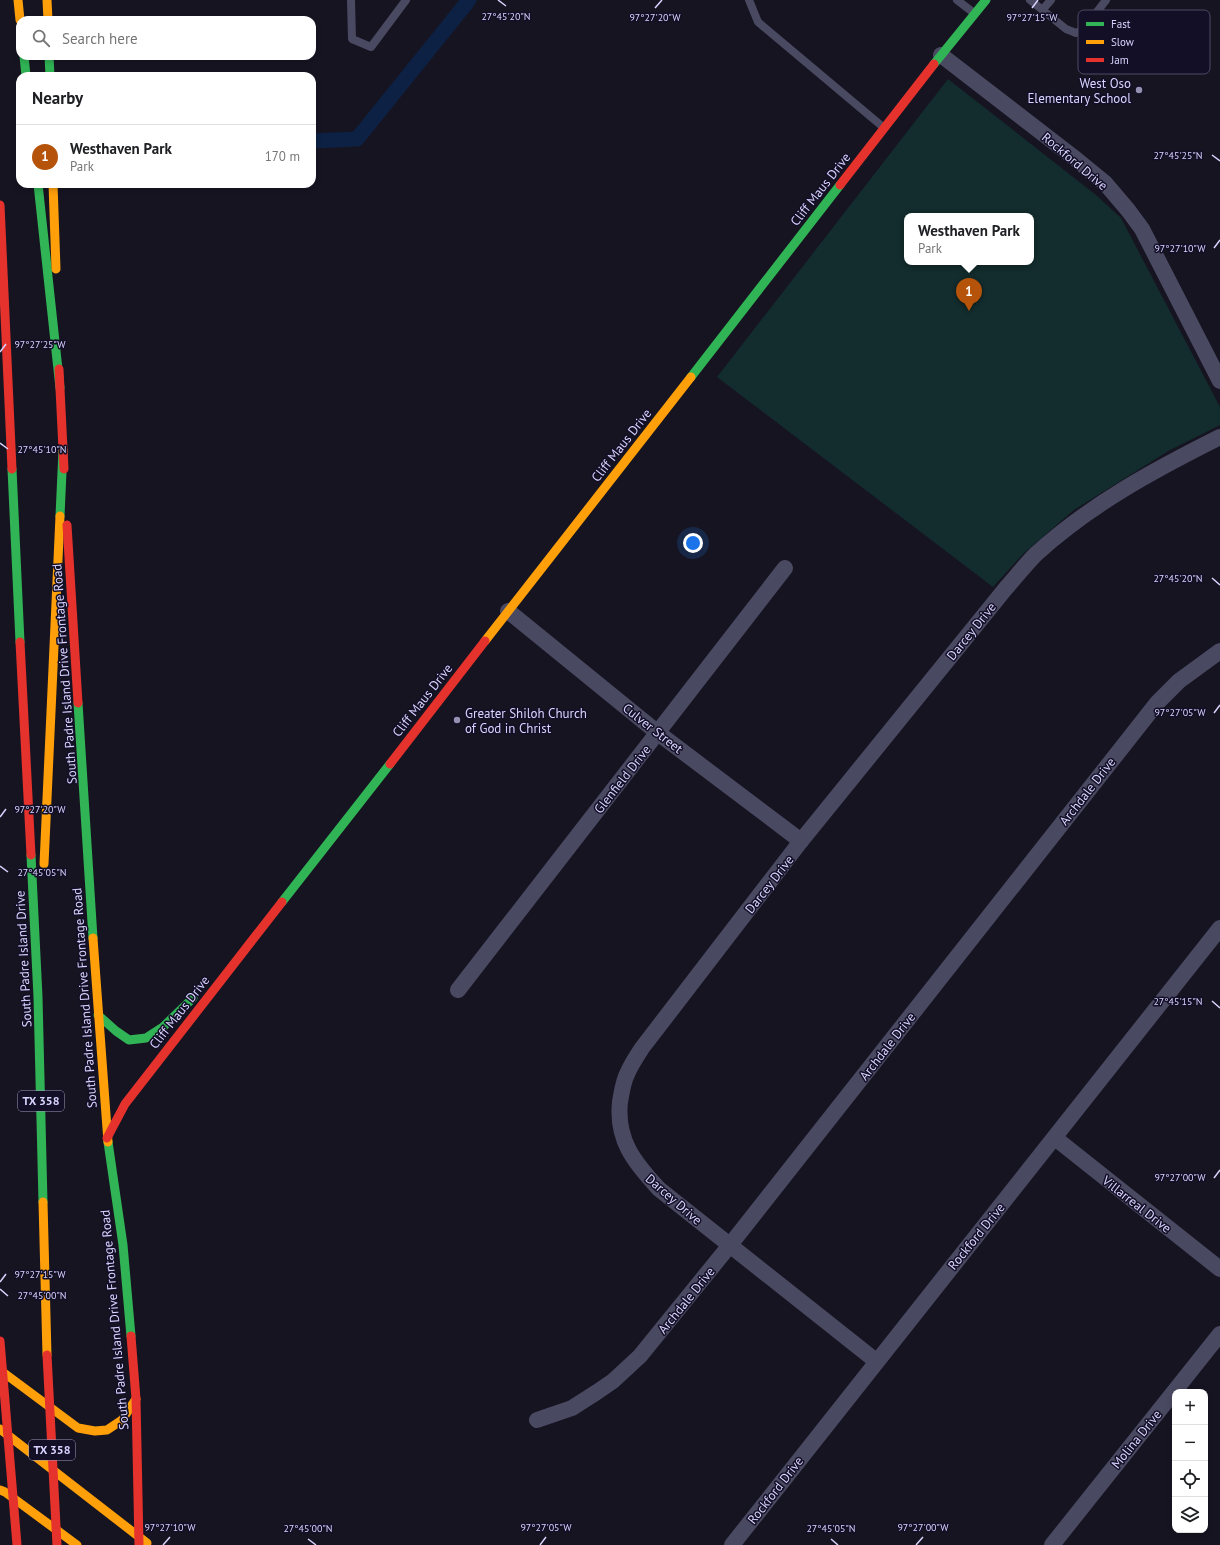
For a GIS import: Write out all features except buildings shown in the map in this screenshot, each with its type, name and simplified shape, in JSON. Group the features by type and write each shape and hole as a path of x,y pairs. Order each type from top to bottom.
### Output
{"main road":[{"path":"18,0 20,16"},
{"path":"47,0 48,16"},
{"name":"Cliff Maus Drive","path":"108,1138 125,1104 884,128 986,0"},
{"path":"24,60 26,72"},
{"path":"49,60 50,72"},
{"path":"38,188 60,388"},
{"name":"South Padre Island Drive Frontage Road","path":"53,188 63,450 98,1015 108,1138 123,1245 136,1399 139,1541"},
{"name":"South Padre Island Drive","path":"0,205 38,997 47,1355 57,1545"},
{"path":"44,870 63,450"},
{"path":"38,997 42,902"},
{"name":"Cliff Maus Drive","path":"210,980 278,906"},
{"name":"Cliff Maus Drive","path":"98,1015 129,1040 146,1038 162,1027 199,992"},
{"path":"0,1335 0,1340"},
{"name":"TX 358","path":"0,1340 17,1545"},
{"path":"0,1370 78,1428 95,1431 107,1430 122,1420 136,1399"},
{"path":"0,1429 139,1541 150,1545"},
{"path":"0,1490 5,1492 77,1545"}],"street":[{"name":"Rockford Drive","path":"941,55 1105,183 1142,229 1220,381"},
{"name":"Darcey Drive","path":"876,1361 659,1189 638,1166 629,1151 621,1132 619,1113 622,1086 628,1072 642,1048 801,842 1006,588 1035,556 1093,508 1163,465 1220,437"},
{"name":"Glenfield Drive","path":"458,990 785,568"},
{"name":"Culver Street","path":"508,611 658,733 801,842"},
{"name":"Archdale Drive","path":"537,1420 572,1408 613,1381 640,1356 730,1245 1157,703 1178,681 1220,651"},
{"name":"Rockford Drive","path":"732,1545 876,1361 1055,1138 1220,928"},
{"name":"Villarreal Drive","path":"1055,1138 1220,1269"},
{"name":"Molina Drive","path":"1052,1545 1220,1334"}],"lane":[{"path":"350,0 352,39 371,47 406,0"},
{"path":"749,0 758,22 884,128"},
{"path":"957,0 975,14"},
{"path":"1030,0 1066,29 1076,33 1078,32"},
{"path":"1043,9 1051,0"},
{"path":"1098,10 1106,0"}],"green space":[{"path":"948,79 1096,195 1121,218 1220,407 1220,425 1170,450 1074,510 1024,553 993,587 717,377"}],"waterway":[{"path":"316,141 357,139 469,0"}],"traffic: fast":[{"path":"934,64 986,0"},
{"path":"24,60 26,72"},
{"path":"49,60 50,72"},
{"path":"691,377 840,185"},
{"path":"38,188 60,388"},
{"path":"60,516 63,450"},
{"path":"12,469 20,642"},
{"path":"78,703 93,938"},
{"path":"282,902 390,764"},
{"path":"31,855 38,997 43,1202"},
{"path":"98,1015 129,1040 146,1038 163,1027 193,998"},
{"path":"108,1142 123,1245 131,1336"}],"traffic: slow":[{"path":"18,0 20,16"},
{"path":"47,0 48,16"},
{"path":"53,188 56,269"},
{"path":"485,641 691,377"},
{"path":"44,864 60,516"},
{"path":"93,938 108,1142"},
{"path":"43,1202 47,1355"},
{"path":"0,1370 78,1428 95,1431 107,1430 122,1420 136,1399"},
{"path":"0,1429 147,1543"},
{"path":"0,1490 5,1492 77,1545"}],"traffic: jam":[{"path":"840,185 934,64"},
{"path":"0,205 12,469"},
{"path":"59,369 64,469"},
{"path":"67,525 78,703"},
{"path":"390,764 485,641"},
{"path":"20,642 31,855"},
{"path":"107,1138 125,1104 282,902"},
{"path":"131,1336 136,1399 139,1545"},
{"path":"0,1341 17,1545"},
{"path":"47,1355 57,1545"}],"place":[{"name":"West Oso Elementary School","path":"1139,90"},
{"name":"Westhaven Park","path":"969,311"},
{"name":"Greater Shiloh Church of God in Christ","path":"457,720"}]}
